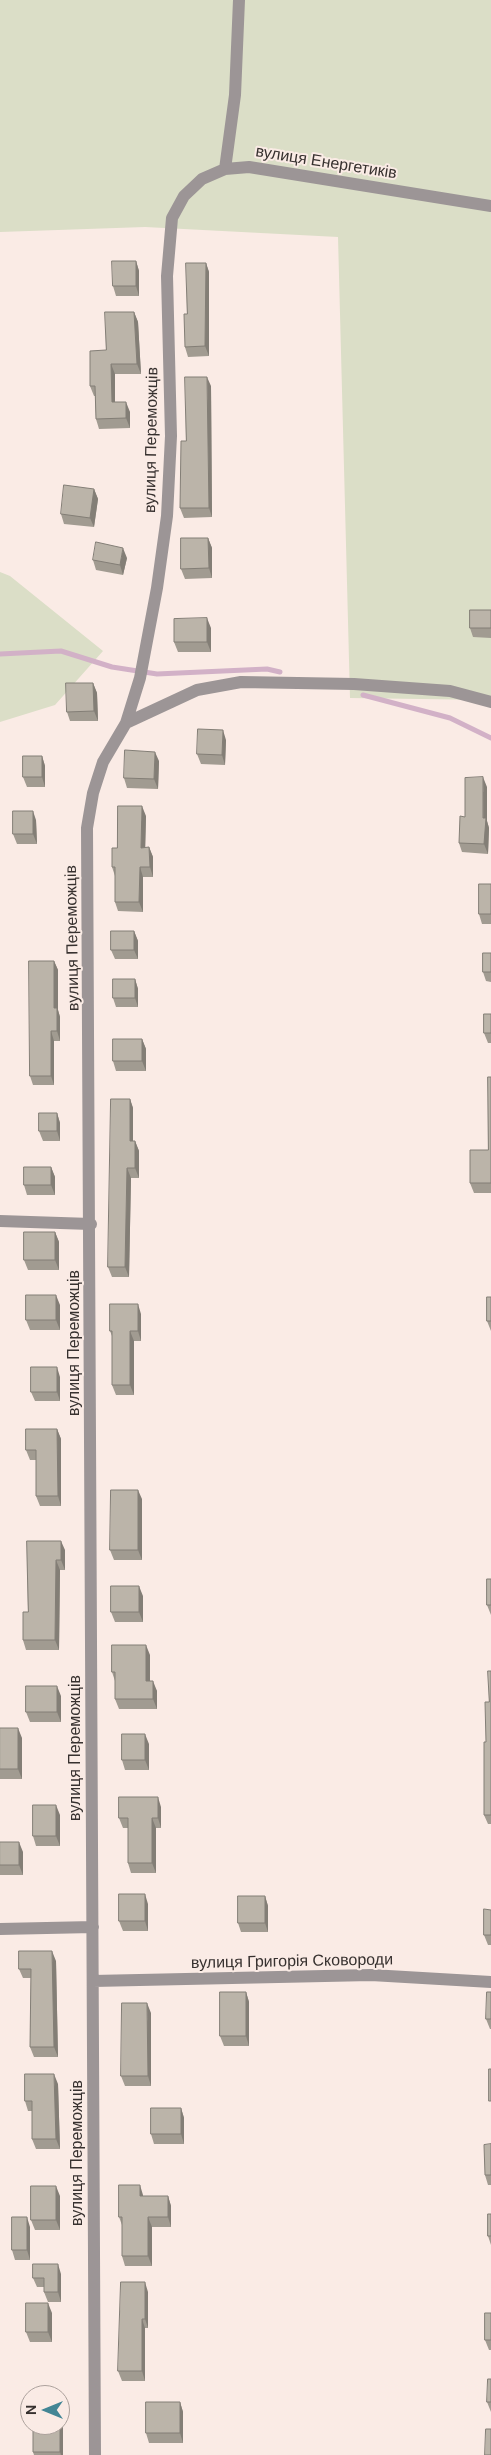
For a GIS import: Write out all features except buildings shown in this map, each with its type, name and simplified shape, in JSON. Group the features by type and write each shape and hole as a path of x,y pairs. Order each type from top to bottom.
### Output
{"street":[{"path":"225,169 235,95 239,0"},
{"name":"вулиця Енергетиків","path":"168,243 172,218 184,196 202,179 225,169 249,167 491,206"},
{"name":"вулиця Переможців","path":"95,2455 91,1224 87,828 93,793 103,762 126,723 140,678 150,634 167,516 171,436 166,276 168,243"},
{"path":"126,723 197,690 241,682 354,684 450,691 491,702"},
{"path":"0,1221 91,1224"},
{"path":"0,1928 93,1927"},
{"name":"вулиця Григорія Сковороди","path":"93,1981 371,1976 491,1982"}],"green space":[{"path":"0,0 491,0 491,700 350,698 338,237 145,227 0,232"},
{"path":"0,572 10,576 103,651 55,705 0,722"}],"waterway":[{"path":"0,654 61,651 112,667 157,674 267,669 280,672"},
{"path":"363,695 450,718 491,738"}]}
